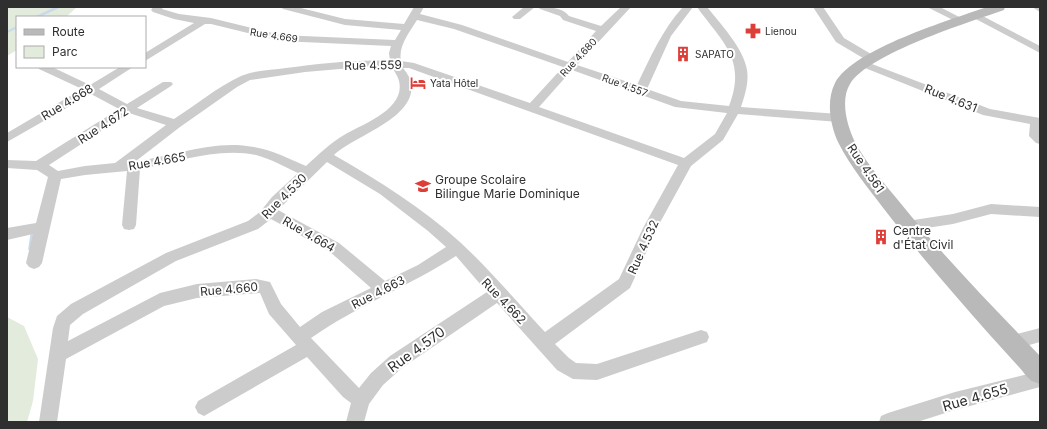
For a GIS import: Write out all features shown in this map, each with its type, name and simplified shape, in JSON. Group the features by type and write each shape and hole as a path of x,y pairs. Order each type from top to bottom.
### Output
{"main road":[{"name":"Rue 4.561","path":"999,7 906,42 868,61 848,75 842,83 838,108 839,118 843,134 856,156 907,226 968,296 1040,373"}],"street":[{"name":"Rue 4.669","path":"158,7 156,10 166,14 203,21 211,21 280,38 398,43"},
{"path":"286,7 345,22 407,27"},
{"path":"517,17 530,7"},
{"path":"543,7 563,14 566,18 603,30"},
{"name":"Rue 4.680","path":"532,109 570,65 626,7"},
{"path":"640,91 666,36 681,14 688,7"},
{"path":"686,164 718,137 734,110 741,84 742,73 739,62 721,32 702,7"},
{"name":"Rue 4.631","path":"818,7 840,40 868,61 987,112 1038,122"},
{"path":"932,7 968,18 1040,50"},
{"path":"396,64 394,53 398,43 417,13"},
{"name":"Rue 4.557","path":"417,13 679,104 839,118"},
{"path":"146,57 203,21"},
{"name":"Rue 4.559","path":"119,167 176,124 233,85 246,78 256,75 360,64 410,65 686,164"},
{"name":"Rue 4.530","path":"58,355 63,321 77,309 156,264 253,225 260,220 307,172 341,142 377,123 400,105 405,95 405,81 396,64"},
{"name":"Rue 4.668","path":"7,138 126,68"},
{"path":"52,69 128,109 176,124"},
{"name":"Rue 4.672","path":"39,165 167,84"},
{"path":"1038,122 1035,136 1040,140"},
{"name":"Rue 4.665","path":"56,176 68,172 134,165 199,153 232,149 249,150 307,172"},
{"name":"Rue 4.662","path":"326,156 385,191 433,227 457,248 497,294 543,343 563,364 573,371 597,372 701,337"},
{"path":"7,164 39,165 56,176 52,180 34,263"},
{"name":"Rue 4.532","path":"543,343 625,283 650,228 686,164"},
{"path":"129,225 134,165"},
{"path":"907,226 953,219 991,209 1040,212"},
{"name":"Rue 4.664","path":"269,211 330,245 384,289"},
{"path":"7,234 42,226"},
{"name":"Rue 4.663","path":"204,407 304,342 328,317 423,269 457,248"},
{"name":"Rue 4.660","path":"58,355 160,300 197,292 256,286 264,287 275,309 349,391 361,400"},
{"name":"Rue 4.570","path":"354,422 361,400 368,388 396,362 497,294"},
{"path":"1012,342 1040,335"},
{"path":"48,422 58,355"},
{"name":"Rue 4.655","path":"888,422 955,401 1040,380"}],"green space":[{"path":"7,7 77,7 67,16 16,16 16,51 7,56"},
{"path":"7,317 24,326 38,359 33,401 27,422 7,422"}],"waterway":[{"path":"39,16 58,7"},
{"path":"7,32 16,28"},
{"path":"30,249 32,235"}],"place":[{"name":"Lienou","path":"753,31"},
{"name":"SAPATO","path":"683,54"},
{"name":"Yata Hôtel","path":"418,83"},
{"name":"Groupe Scolaire Bilingue Marie Dominique","path":"423,186"},
{"name":"Centre d'État Civil","path":"881,237"}]}
